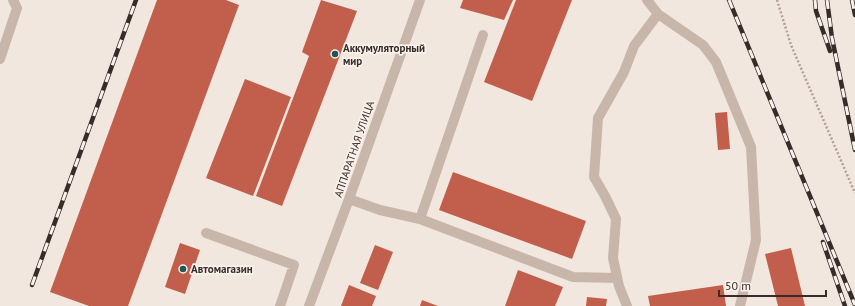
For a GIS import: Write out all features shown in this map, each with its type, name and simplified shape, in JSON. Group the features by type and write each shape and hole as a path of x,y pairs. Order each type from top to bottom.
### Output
{"street":[{"path":"0,59 17,8 13,0"},
{"name":"АППАРАТНАЯ УЛИЦА","path":"309,306 420,0"},
{"path":"647,0 658,14 703,45 716,62 752,148 756,240 740,306"},
{"path":"627,306 617,278 613,258 616,219 594,177 598,118 624,72 634,46 658,14"},
{"path":"420,219 483,35"},
{"path":"349,199 380,210 420,219 573,277 617,278"},
{"path":"206,233 294,265 280,306"}],"path":[{"path":"778,0 791,45 855,193"}],"building":[{"path":"157,0 226,0 239,5 128,306 89,306 50,292"},
{"path":"321,0 357,11 282,206 256,196 309,56 302,52"},
{"path":"463,0 513,0 504,20 460,8"},
{"path":"516,0 572,0 532,101 484,82"},
{"path":"245,79 291,97 253,196 206,178"},
{"path":"727,112 730,149 718,150 715,113"},
{"path":"453,172 586,221 572,259 439,210"},
{"name":"Автомагазин","path":"180,243 200,250 185,294 165,287"},
{"path":"375,245 393,252 378,290 360,283"},
{"path":"791,248 805,306 778,306 765,254"},
{"path":"518,270 563,287 555,306 505,306"},
{"path":"349,285 376,296 372,306 341,306"},
{"path":"723,285 726,306 650,306 648,296"},
{"path":"587,297 607,299 606,306 586,306"},
{"path":"422,300 438,306 420,306"}],"railway":[{"path":"32,285 136,0"},
{"path":"729,0 855,305"},
{"path":"815,0 816,11 830,51"},
{"path":"827,0 832,38 855,150"},
{"path":"852,0 855,15"},
{"path":"823,242 845,306"}],"place":[{"name":"Аккумуляторный мир","path":"335,54"},
{"name":"Автомагазин","path":"183,269"}]}
